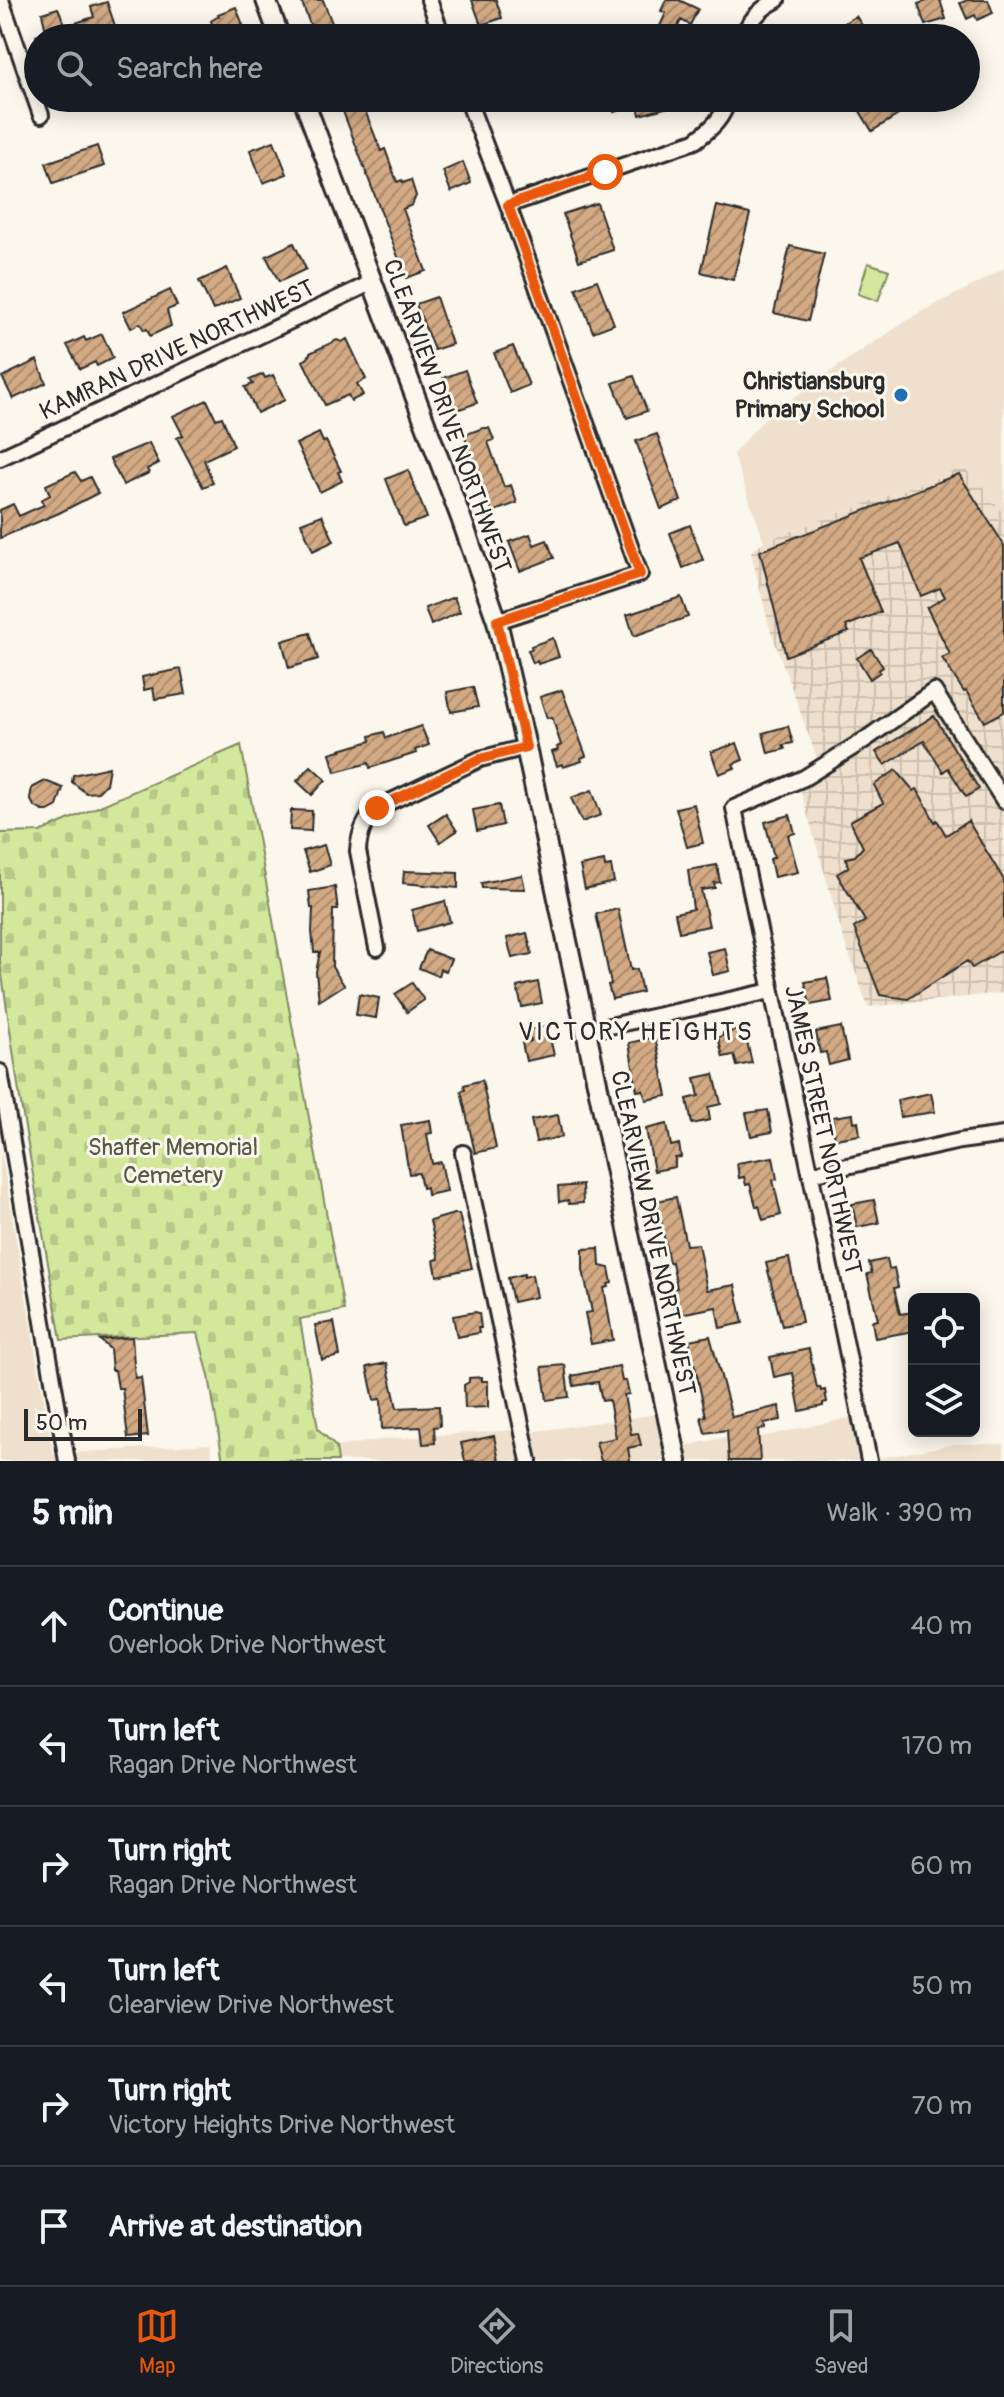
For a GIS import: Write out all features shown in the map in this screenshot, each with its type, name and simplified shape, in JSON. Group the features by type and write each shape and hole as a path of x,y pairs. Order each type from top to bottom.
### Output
{"street":[{"path":"1,0 24,66"},
{"path":"266,0 275,24"},
{"path":"429,0 438,24"},
{"path":"749,24 766,5 777,0"},
{"name":"CLEARVIEW DRIVE NORTHWEST","path":"308,112 497,621 677,1461"},
{"path":"472,112 640,574 497,621"},
{"path":"508,205 695,141 716,125 723,112"},
{"name":"KAMRAN DRIVE NORTHWEST","path":"0,458 373,282"},
{"name":"JAMES STREET NORTHWEST","path":"869,1461 734,808 804,778 934,691 1004,801"},
{"path":"377,948 358,851 358,839 369,816 377,808 480,759 526,747"},
{"path":"587,1031 771,991"},
{"path":"0,1072 67,1461"},
{"path":"811,1174 960,1141 1004,1135"},
{"path":"463,1153 529,1461"}],"shaded area":[{"name":"Christiansburg Primary School","path":"1004,268 1004,515 978,478 962,468 764,541 733,454 765,418 831,371 920,312"},
{"path":"962,468 978,478 1004,515 1004,993 868,1007 844,940 800,789 823,775 769,626 751,552 764,541"},
{"path":"0,1146 53,1454 210,1444 213,1461 0,1461"},
{"path":"658,1414 667,1450 749,1432 751,1439 854,1417 864,1461 338,1461 336,1447 386,1439 514,1430 515,1434"},
{"path":"955,1444 1004,1444 1004,1461 864,1461"}],"green space":[{"path":"868,263 889,270 878,301 858,294"},
{"name":"Shaffer Memorial Cemetery","path":"241,745 344,1310 300,1319 318,1429 336,1447 338,1461 223,1461 209,1376 198,1333 61,1340 0,961 0,833 40,832"}],"building":[{"path":"301,0 323,0 332,24 310,24"},
{"path":"472,0 496,0 502,18 481,24"},
{"path":"666,0 679,0 698,9 690,24 681,20 679,24 661,24 666,13 661,11"},
{"path":"940,0 946,19 925,24 918,4"},
{"path":"988,0 993,13 977,20 975,15 967,19 960,3"},
{"path":"107,2 114,24 72,24 94,17 91,7"},
{"path":"236,7 243,24 212,24 211,21 218,14"},
{"path":"58,8 65,24 44,24 42,13"},
{"path":"856,16 861,24 843,24"},
{"path":"343,112 366,112 381,151 385,149 397,182 411,180 416,196 412,205 403,209 426,271 406,278"},
{"path":"860,112 903,112 872,131"},
{"path":"274,141 287,174 263,183 250,150"},
{"path":"97,146 104,166 53,183 46,163"},
{"path":"463,162 471,183 451,192 443,171"},
{"path":"597,203 613,250 579,261 563,214"},
{"path":"717,206 750,214 733,280 701,272"},
{"path":"294,243 306,269 279,282 266,256"},
{"path":"790,246 824,254 808,321 774,313"},
{"path":"227,268 240,298 213,310 199,281"},
{"path":"597,280 614,324 593,332 576,288"},
{"path":"170,290 177,306 167,310 171,326 150,336 140,323 131,328 123,312"},
{"path":"436,297 452,344 434,350 416,304"},
{"path":"102,334 113,358 97,366 95,362 80,369 67,345 84,337 86,341"},
{"path":"347,339 366,379 357,384 363,395 351,401 348,395 325,405 303,361 310,353 337,340 342,342"},
{"path":"513,346 529,385 510,393 494,353"},
{"path":"37,360 46,383 13,399 2,377"},
{"path":"465,370 477,403 454,411 443,378"},
{"path":"263,374 265,378 273,375 285,400 257,413 245,387 253,384 250,380"},
{"path":"634,376 647,411 627,418 613,383"},
{"path":"207,400 216,419 222,417 234,446 204,460 213,483 203,487 177,438 183,435 173,416"},
{"path":"489,428 494,440 488,442 504,487 511,485 517,503 492,512 464,435"},
{"path":"319,433 341,471 338,472 342,481 320,492 296,444"},
{"path":"657,434 681,501 661,509 636,441"},
{"path":"149,443 159,463 147,469 149,473 123,485 110,459"},
{"path":"408,470 427,518 404,526 386,479"},
{"path":"75,472 81,481 90,477 98,493 0,538 0,510 13,504 19,516 44,505 41,500 50,495 46,485"},
{"path":"959,474 1004,545 1004,712 985,722 942,658 950,654 927,608 945,597 940,588 921,596 900,543 859,558 881,612 846,626 849,632 786,656 760,551"},
{"path":"322,515 334,541 313,551 301,523"},
{"path":"690,525 703,560 683,568 670,533"},
{"path":"530,534 534,545 547,540 554,558 520,571 509,542"},
{"path":"454,597 460,612 431,625 425,608"},
{"path":"681,597 688,617 634,636 627,615"},
{"path":"310,633 318,659 289,668 282,641"},
{"path":"553,638 559,657 533,663 528,650 532,649 531,646"},
{"path":"871,649 883,667 870,679 857,658"},
{"path":"181,669 186,694 155,699 153,688 144,690 142,677"},
{"path":"473,687 478,707 451,712 447,692"},
{"path":"562,690 586,756 581,758 582,761 563,767 562,764 557,766 552,752 561,745 552,717 547,718 540,697"},
{"path":"934,716 979,789 966,797 948,768 943,772 924,741 885,765 876,752"},
{"path":"421,726 429,745 415,750 416,753 370,768 369,763 335,772 330,753 371,741 370,736 384,732 386,738"},
{"path":"788,726 793,743 783,745 785,749 768,753 763,733"},
{"path":"737,743 743,760 733,764 735,768 719,774 711,752"},
{"path":"311,766 326,780 312,795 297,781"},
{"path":"109,767 106,784 98,792 86,793 72,782 73,775"},
{"path":"896,770 914,791 917,789 946,835 968,821 1004,880 1004,949 972,968 967,961 908,999 880,995 854,928 865,921 837,874 848,867 846,858 855,856 863,847 850,821 883,803 874,785"},
{"path":"45,781 63,788 57,806 48,811 34,806 30,798 32,788"},
{"path":"592,790 601,815 582,822 571,798"},
{"path":"694,804 703,843 687,847 676,808"},
{"path":"499,805 503,825 477,831 473,810"},
{"path":"291,810 312,811 311,831 290,830"},
{"path":"446,814 457,831 440,842 429,825"},
{"path":"790,815 795,833 788,835 798,872 774,877 770,859 774,857 765,822"},
{"path":"324,845 330,865 310,872 303,851"},
{"path":"604,861 605,867 611,866 614,882 585,889 580,866"},
{"path":"717,865 720,882 714,883 715,888 701,890 709,926 679,932 675,913 693,909 688,870"},
{"path":"404,871 458,873 458,888 403,883"},
{"path":"522,875 525,889 482,888 481,883"},
{"path":"335,887 338,910 333,910 332,967 344,985 319,1001 316,972 320,952 314,952 313,908 309,891"},
{"path":"445,901 450,922 417,931 412,910"},
{"path":"618,909 631,970 637,969 642,992 612,999 596,914"},
{"path":"527,933 532,954 512,958 507,938"},
{"path":"725,948 730,971 713,975 707,952"},
{"path":"427,950 451,959 446,971 440,969 438,976 419,968"},
{"path":"827,978 832,1001 810,1005 805,982"},
{"path":"538,982 542,1003 522,1007 517,987"},
{"path":"412,983 424,1000 407,1012 395,994"},
{"path":"359,994 379,998 376,1018 356,1015"},
{"path":"547,1026 554,1055 526,1061 522,1043 531,1041 528,1030"},
{"path":"841,1027 848,1060 829,1065 826,1052 820,1053 816,1032"},
{"path":"744,1029 752,1063 737,1066 734,1055 723,1057 718,1037"},
{"path":"655,1037 667,1096 646,1100 643,1090 637,1091 629,1043"},
{"path":"714,1074 721,1104 708,1107 710,1120 692,1124 687,1099 699,1096 695,1078"},
{"path":"482,1080 496,1148 475,1153 461,1091 465,1090 464,1085"},
{"path":"931,1093 935,1112 900,1117 897,1100"},
{"path":"768,1110 772,1132 751,1136 746,1113"},
{"path":"853,1114 854,1122 858,1121 860,1135 835,1139 832,1117"},
{"path":"558,1115 562,1137 536,1142 531,1120"},
{"path":"430,1120 432,1133 427,1134 432,1164 441,1162 447,1191 427,1195 419,1173 409,1174 401,1125"},
{"path":"667,1124 671,1146 679,1144 681,1157 675,1158 675,1167 654,1171 646,1129"},
{"path":"773,1157 777,1179 773,1180 781,1215 763,1220 750,1184 746,1185 744,1177 739,1178 737,1163"},
{"path":"582,1185 583,1203 559,1202 558,1187"},
{"path":"676,1197 686,1245 698,1244 707,1290 735,1285 743,1323 720,1328 716,1307 675,1315 670,1289 677,1288 657,1201"},
{"path":"874,1200 879,1223 857,1227 852,1204"},
{"path":"459,1214 472,1268 437,1276 434,1260 439,1259 430,1221"},
{"path":"599,1248 600,1266 609,1268 612,1283 604,1288 613,1340 591,1344 585,1313 592,1312 583,1270 583,1249"},
{"path":"789,1258 802,1322 782,1326 766,1263"},
{"path":"887,1259 889,1269 894,1268 898,1287 894,1288 900,1314 908,1313 908,1332 875,1338 872,1321 878,1320 867,1274 872,1273 869,1263"},
{"path":"524,1274 524,1277 532,1275 536,1297 513,1302 508,1278"},
{"path":"479,1313 479,1333 457,1337 453,1316"},
{"path":"334,1322 340,1356 322,1360 315,1325"},
{"path":"710,1336 732,1417 779,1406 781,1420 764,1423 765,1428 758,1430 760,1461 729,1461 727,1430 705,1433 701,1417 706,1416 689,1340"},
{"path":"132,1337 135,1378 141,1377 148,1436 128,1438 122,1388 118,1388 115,1370 112,1370 110,1349 100,1340"},
{"path":"809,1349 817,1388 825,1390 827,1402 823,1406 800,1411 793,1373 774,1377 770,1357"},
{"path":"387,1363 397,1408 439,1406 440,1426 434,1427 435,1443 423,1444 421,1427 382,1429 381,1399 374,1400 367,1367"},
{"path":"565,1365 569,1397 547,1400 542,1367"},
{"path":"619,1366 629,1394 624,1395 631,1434 638,1433 641,1445 628,1448 630,1461 601,1461 596,1442 616,1438 609,1400 602,1401 598,1382 574,1386 572,1376"},
{"path":"482,1377 482,1381 488,1381 488,1407 465,1408 464,1385 469,1378"},
{"path":"494,1436 499,1461 465,1461 461,1443"}],"place":[{"name":"Christiansburg Primary School","path":"901,395"}],"district":[{"name":"VICTORY HEIGHTS","path":"636,1032"}],"route":[{"path":"377,808 480,759 526,747 497,621 640,574 508,205 605,172"}]}
